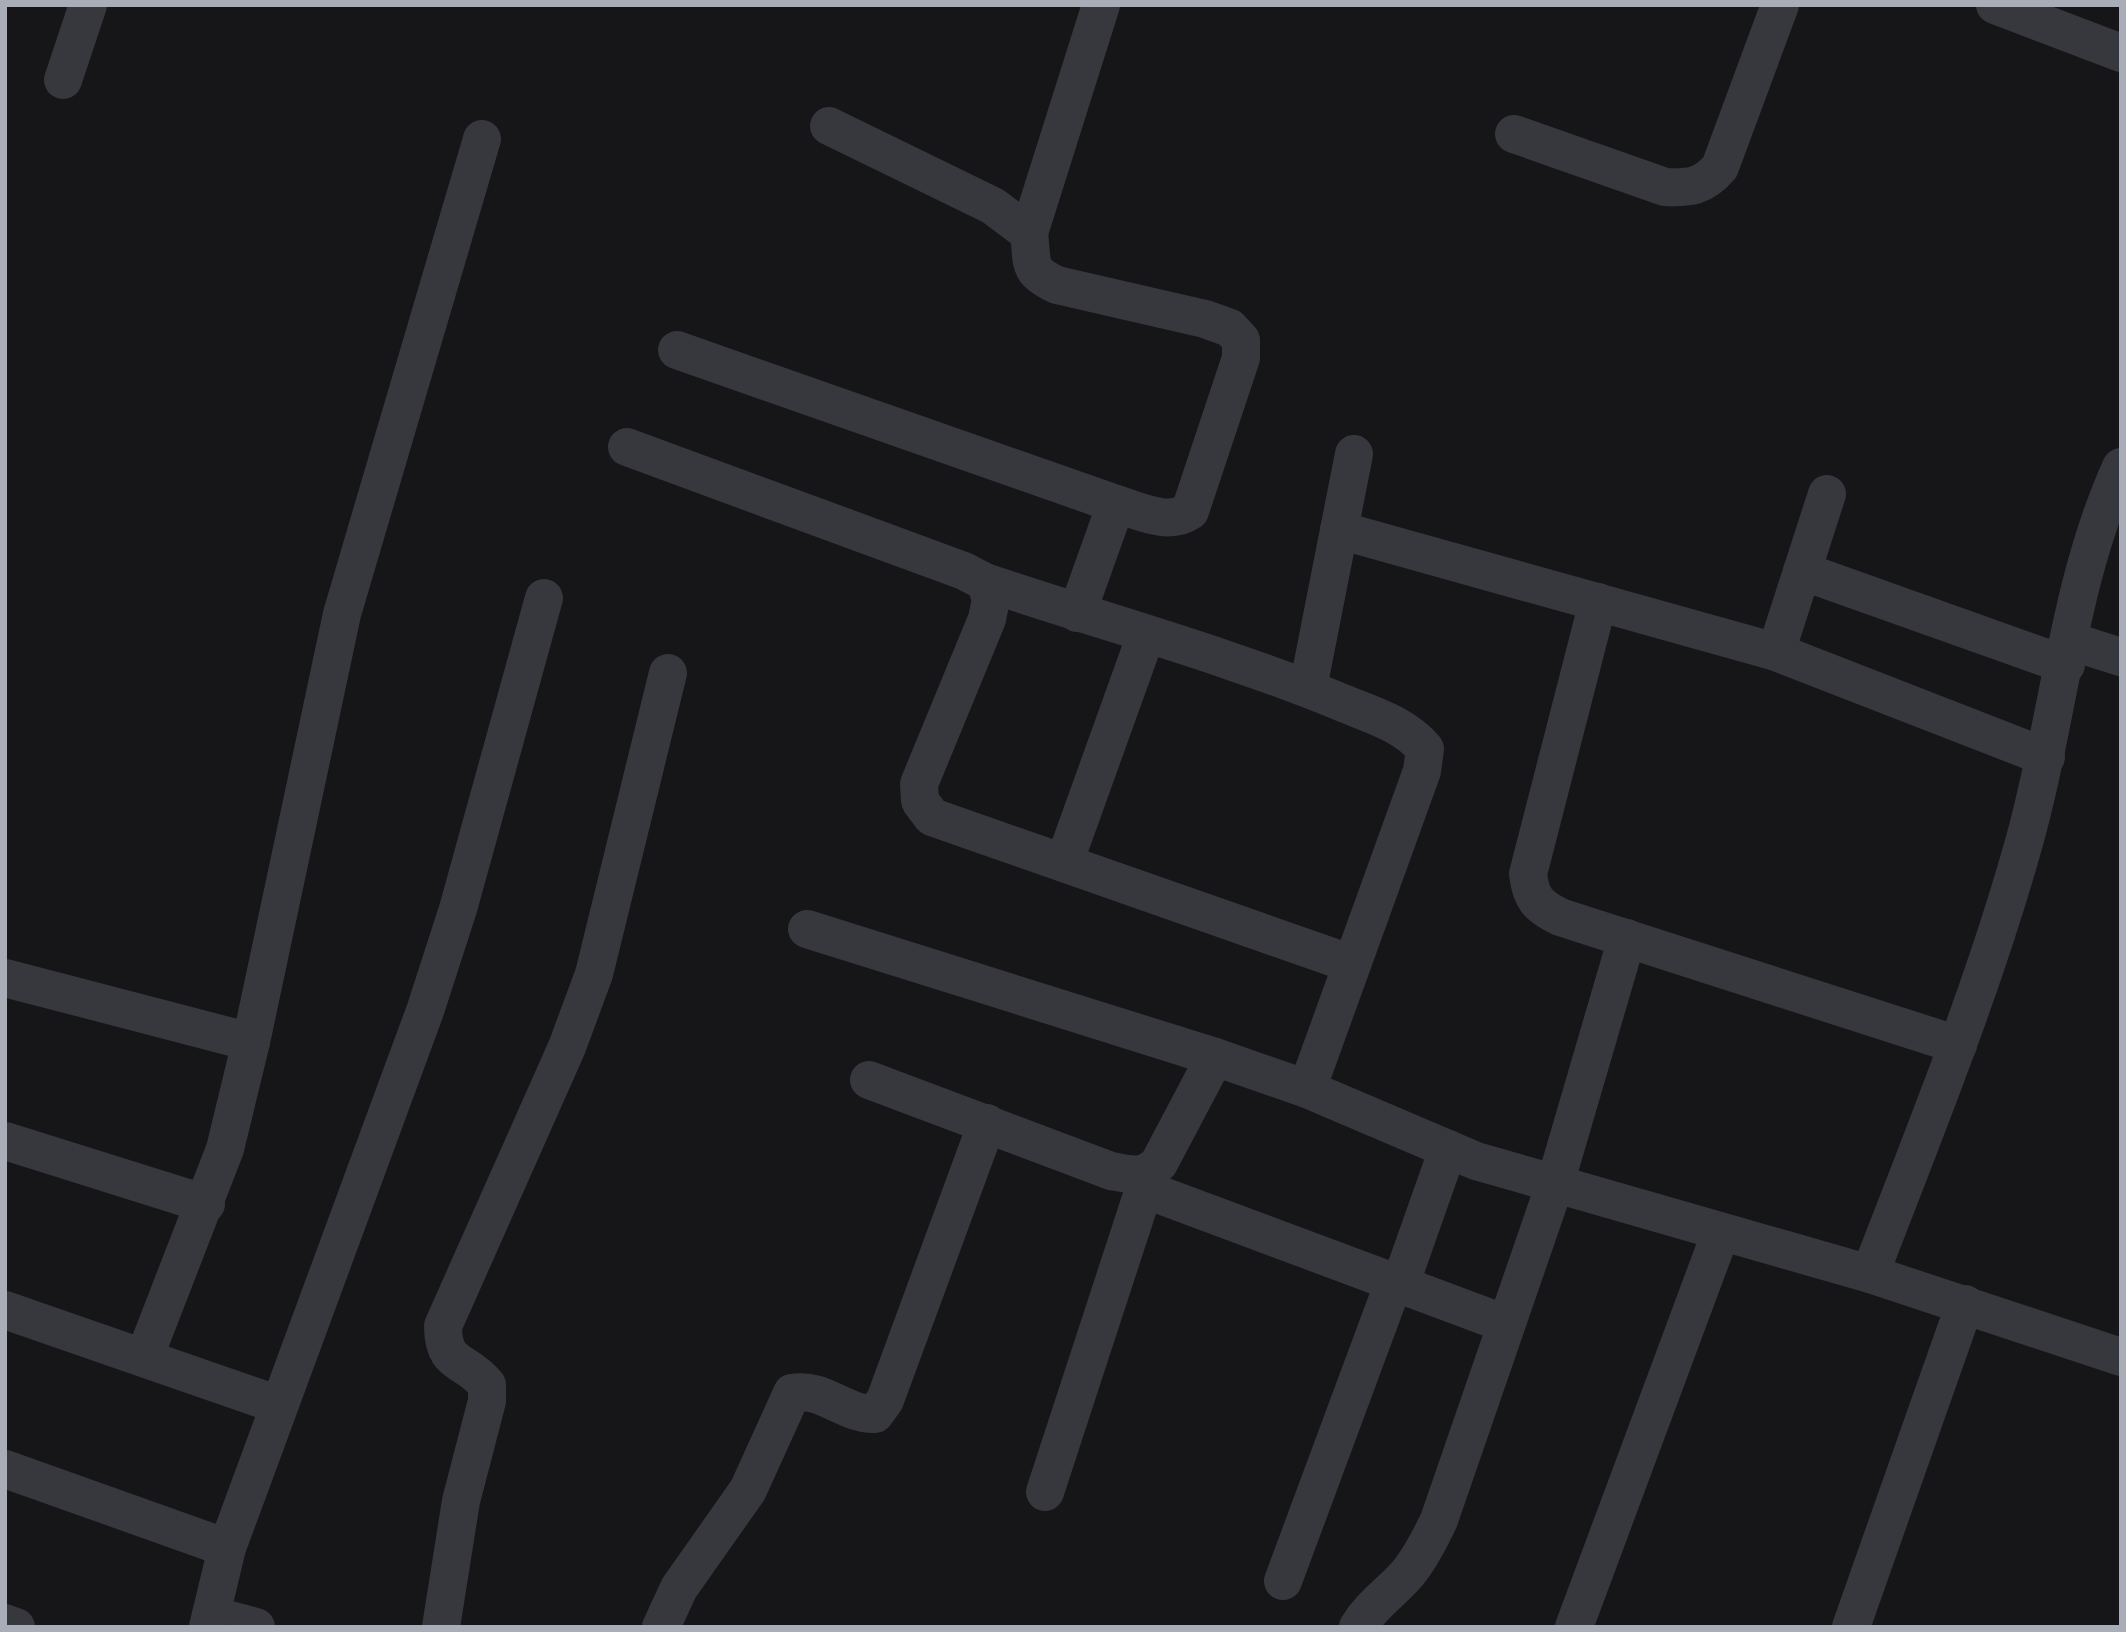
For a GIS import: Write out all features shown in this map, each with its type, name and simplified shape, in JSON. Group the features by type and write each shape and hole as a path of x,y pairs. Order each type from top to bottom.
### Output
{"street":[{"path":"63,80 89,5"},
{"path":"677,350 1116,504 1161,517 1181,517 1190,511 1241,358 1241,340 1230,328 1205,320 1057,285 1041,278 1031,267 1029,233 1101,5"},
{"path":"1514,134 1665,187 1692,188 1709,180 1720,167 1780,5"},
{"path":"1995,5 2121,53"},
{"path":"829,126 993,206 1029,233"},
{"path":"144,1358 206,1204 225,1149 251,1042 342,614 482,139"},
{"path":"627,447 964,571 985,583 1308,688 1413,735 1424,749 1422,771 1307,1089"},
{"path":"1308,688 1354,454"},
{"path":"1870,1275 1958,1045 2024,845 2046,757 2088,554 2112,507 2121,467"},
{"path":"1776,652 1827,494"},
{"path":"1077,613 1116,504"},
{"path":"1339,530 1776,652 2046,757"},
{"path":"1802,571 2068,653 2121,657"},
{"path":"985,583 991,599 987,619 919,784 920,802 932,817 1352,964"},
{"path":"256,1627 209,1621 227,1548 425,1011 458,909 544,598"},
{"path":"1598,602 1528,874 1530,892 1538,905 1559,917 1958,1045"},
{"path":"1063,863 1146,635"},
{"path":"441,1627 461,1501 486,1401 487,1385 478,1373 447,1355 443,1342 443,1326 567,1047 590,986 606,936 668,673"},
{"path":"807,929 1215,1057 1307,1089 1476,1161 1870,1275 2121,1357"},
{"path":"1358,1627 1425,1550 1439,1520 1555,1184 1627,938"},
{"path":"5,978 251,1042"},
{"path":"1045,1492 1146,1181 1159,1163 1215,1057"},
{"path":"869,1080 987,1122 1111,1171 1135,1176 1397,1283 1506,1324"},
{"path":"661,1627 679,1588 748,1490 792,1393 818,1393 858,1415 875,1414 885,1400 987,1122"},
{"path":"5,1140 206,1204"},
{"path":"1283,1581 1448,1149"},
{"path":"1574,1627 1721,1232"},
{"path":"1851,1627 1965,1304"},
{"path":"5,1310 279,1405"},
{"path":"5,1469 227,1548"},
{"path":"5,1623 16,1627"}]}
